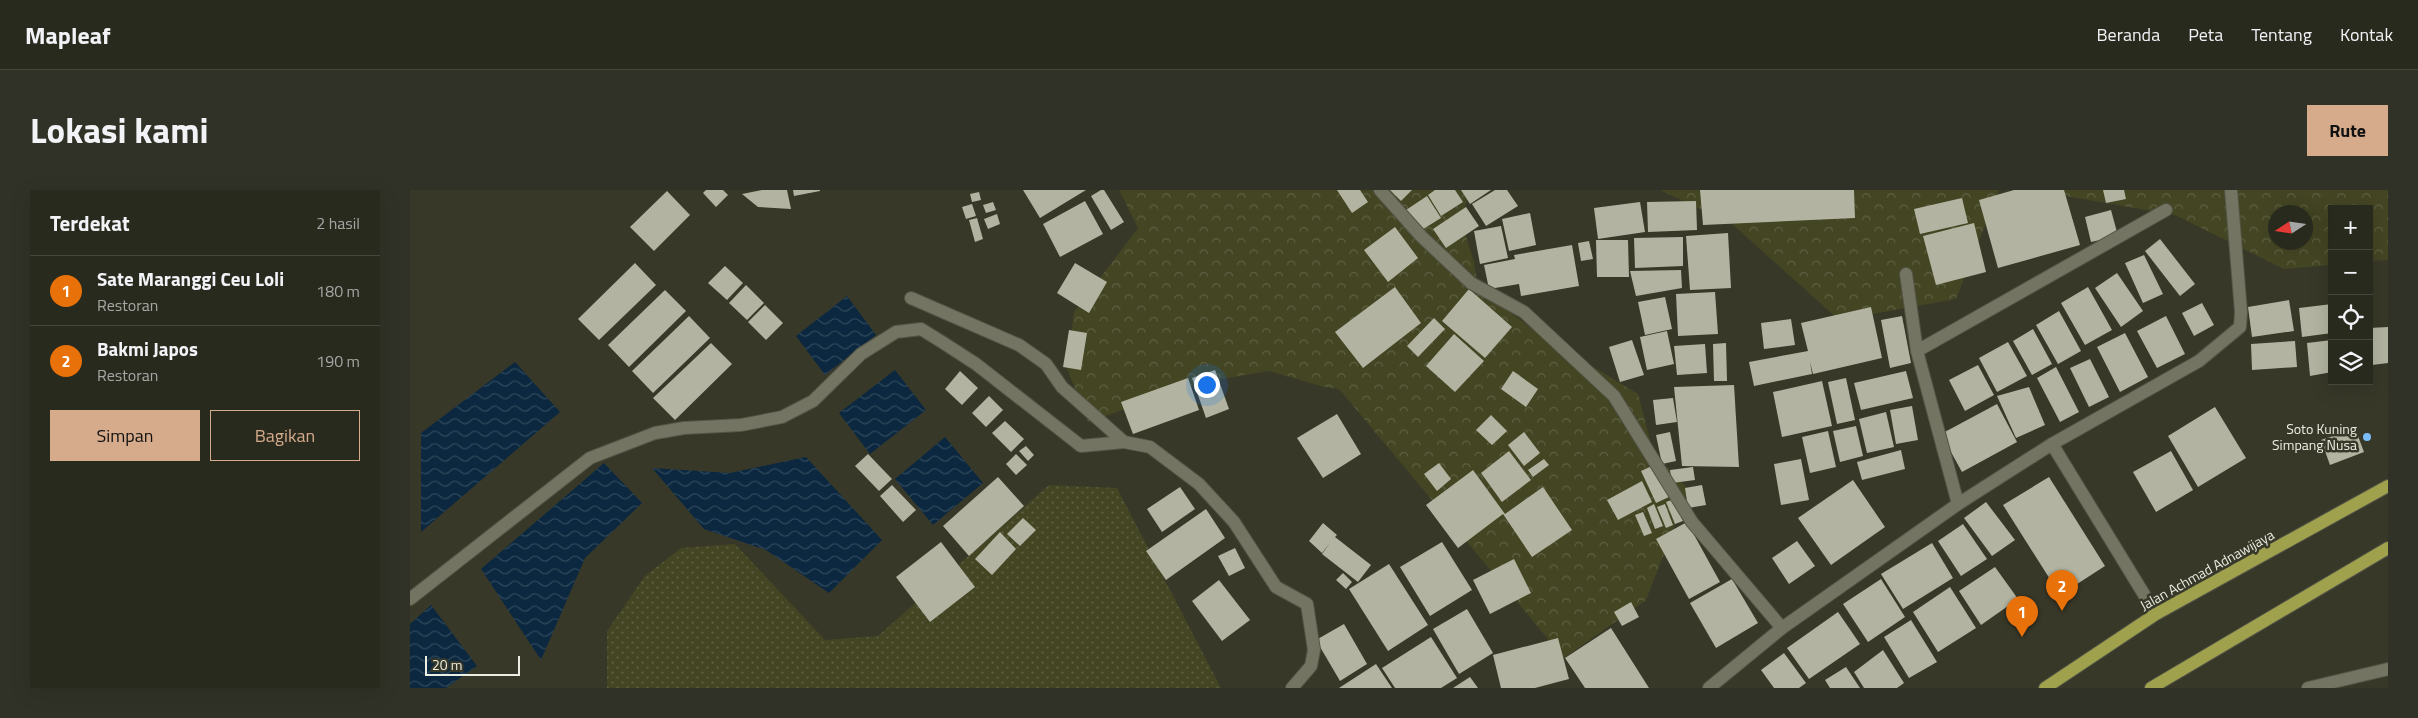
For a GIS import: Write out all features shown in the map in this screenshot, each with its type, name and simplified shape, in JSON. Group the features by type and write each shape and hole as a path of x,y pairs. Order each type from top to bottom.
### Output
{"main road":[{"name":"Jalan Achmad Adnawijaya","path":"2045,688 2156,614 2388,486"},
{"path":"2150,688 2388,548"}],"street":[{"path":"1380,190 1420,236 1471,283 1524,312 1614,396 1692,522 1782,628"},
{"path":"1709,688 1782,628 1958,504 2052,444 2199,361 2240,327 2241,312 2231,190"},
{"path":"1917,351 2166,210"},
{"path":"1906,274 1917,351 1958,504"},
{"path":"911,298 1019,345 1046,364 1062,387 1124,442"},
{"path":"410,599 590,458 655,433 684,428 741,425 782,418 813,401 861,354 896,332 921,329 976,364 1081,446 1124,442 1150,447 1199,484 1234,522 1276,586 1306,604 1314,650 1311,666 1292,688"},
{"path":"2052,444 2156,614"},
{"path":"2308,688 2388,669"}],"green space":[{"path":"1119,190 1469,190 1462,223 1474,262 1477,281 1485,294 1541,335 1638,394 1653,452 1689,490 1646,600 1564,658 1339,389 1324,387 1269,371 1204,382 1088,422 1067,368 1074,312 1138,228"},
{"path":"1660,190 1999,190 1956,299 1839,320 1732,224"},
{"path":"2031,190 2388,190 2388,260 2373,261 2373,205 2328,205 2328,265 2284,269 2175,215"},
{"path":"1049,485 1117,488 1221,688 607,688 607,631 645,576 681,548 735,544 825,640 878,636"}],"water":[{"path":"847,296 876,335 825,375 796,336"},
{"path":"515,362 560,412 421,532 421,433"},
{"path":"895,370 926,410 870,454 839,413"},
{"path":"945,437 983,483 933,525 895,479"},
{"path":"806,457 882,540 829,593 766,550 704,529 652,468 730,473"},
{"path":"604,463 642,503 585,558 541,660 481,569"},
{"path":"431,605 477,666 446,688 410,688 410,624"}],"building":[{"path":"706,190 723,190 728,195 716,207 703,193"},
{"path":"762,190 787,190 791,209 758,207 742,194"},
{"path":"793,190 820,190 820,191 794,196"},
{"path":"1023,190 1086,190 1040,218"},
{"path":"1104,190 1124,222 1111,230 1091,196"},
{"path":"1337,190 1360,190 1368,202 1352,213"},
{"path":"1390,190 1412,190 1401,201"},
{"path":"1435,190 1455,190 1463,202 1441,216 1428,195"},
{"path":"1461,190 1491,190 1470,204"},
{"path":"1495,190 1507,190 1518,206 1486,226 1472,204"},
{"path":"1700,190 1854,190 1855,218 1703,225"},
{"path":"2014,190 2064,190 2080,245 1998,268 1979,200"},
{"path":"2103,190 2124,190 2126,199 2106,203"},
{"path":"667,191 690,215 654,251 630,227"},
{"path":"979,192 981,200 972,202 970,194"},
{"path":"1427,196 1441,218 1420,231 1406,210"},
{"path":"1962,198 1968,223 1920,234 1914,209"},
{"path":"1085,201 1103,234 1060,257 1043,224"},
{"path":"1696,201 1697,230 1648,232 1647,202"},
{"path":"993,202 996,210 986,213 983,205"},
{"path":"1640,202 1645,232 1598,239 1594,208"},
{"path":"972,204 976,216 966,219 962,207"},
{"path":"1466,207 1479,226 1446,248 1433,229"},
{"path":"2111,210 2118,236 2091,242 2085,217"},
{"path":"1530,213 1536,245 1509,251 1502,219"},
{"path":"997,214 1000,224 988,229 984,219"},
{"path":"977,218 983,239 975,242 969,220"},
{"path":"1974,223 1986,272 1936,285 1923,236"},
{"path":"1501,226 1508,258 1480,264 1474,231"},
{"path":"1395,227 1418,258 1388,282 1364,250"},
{"path":"1728,233 1731,288 1690,290 1686,236"},
{"path":"1683,237 1683,266 1635,268 1634,238"},
{"path":"2160,239 2195,284 2180,296 2145,251"},
{"path":"1596,240 1628,240 1629,277 1597,277"},
{"path":"1589,241 1593,259 1581,261 1578,243"},
{"path":"1572,245 1579,286 1521,296 1519,284 1489,289 1484,265 1515,259 1514,255"},
{"path":"2144,255 2163,294 2143,303 2125,263"},
{"path":"635,263 656,285 599,340 578,319"},
{"path":"1075,263 1107,282 1089,313 1057,293"},
{"path":"725,266 743,283 727,300 708,283"},
{"path":"1681,270 1682,288 1636,296 1630,271"},
{"path":"2117,273 2143,311 2121,327 2095,288"},
{"path":"746,285 764,303 747,320 729,303"},
{"path":"1395,287 1421,323 1363,368 1335,332"},
{"path":"2088,287 2112,330 2085,345 2061,303"},
{"path":"1469,289 1512,327 1485,358 1442,321"},
{"path":"665,290 686,311 629,367 608,345"},
{"path":"1715,292 1718,334 1678,336 1676,294"},
{"path":"1665,297 1672,329 1645,335 1638,302"},
{"path":"2289,300 2294,331 2252,337 2248,307"},
{"path":"2202,303 2214,325 2194,336 2182,313"},
{"path":"2328,304 2328,334 2302,337 2299,308"},
{"path":"765,305 783,323 766,340 748,322"},
{"path":"1871,307 1882,358 1813,374 1810,362 1812,374 1754,386 1749,362 1808,351 1801,323"},
{"path":"2059,311 2081,351 2058,364 2036,325"},
{"path":"689,316 710,338 653,393 632,371"},
{"path":"1902,316 1911,363 1890,368 1881,320"},
{"path":"2166,316 2185,354 2157,368 2137,331"},
{"path":"1434,318 1445,329 1418,357 1407,346"},
{"path":"1791,319 1795,345 1764,349 1761,323"},
{"path":"2388,327 2388,363 2373,365 2373,328"},
{"path":"2033,329 2052,364 2032,375 2013,341"},
{"path":"1069,330 1087,333 1081,370 1063,367"},
{"path":"1667,331 1674,364 1647,370 1640,337"},
{"path":"2125,333 2148,377 2120,392 2097,347"},
{"path":"1454,334 1484,361 1455,392 1426,366"},
{"path":"1632,340 1644,375 1620,382 1609,347"},
{"path":"2328,340 2328,373 2310,376 2307,343"},
{"path":"2295,341 2297,367 2252,370 2251,344"},
{"path":"2008,342 2027,376 1997,392 1979,358"},
{"path":"711,343 732,364 675,420 653,398"},
{"path":"1726,343 1727,381 1714,381 1713,344"},
{"path":"1705,344 1707,373 1677,375 1674,346"},
{"path":"2090,359 2109,397 2089,407 2070,368"},
{"path":"1978,365 1994,395 1965,411 1949,380"},
{"path":"2056,367 2079,412 2060,422 2037,378"},
{"path":"1215,370 1229,409 1206,418 1192,378"},
{"path":"960,371 978,388 962,405 945,389"},
{"path":"1513,371 1538,389 1526,407 1501,389"},
{"path":"1906,371 1913,398 1861,410 1854,383"},
{"path":"1188,378 1199,410 1133,434 1121,402"},
{"path":"1846,378 1855,420 1837,424 1828,382"},
{"path":"1822,381 1832,426 1782,437 1773,392"},
{"path":"1734,385 1739,467 1682,466 1674,387"},
{"path":"2029,387 2045,425 2016,438 1997,396"},
{"path":"989,396 1003,410 986,427 972,413"},
{"path":"1673,398 1677,422 1656,425 1653,400"},
{"path":"1997,404 2017,442 1962,472 1941,434"},
{"path":"1912,406 1918,440 1896,444 1890,410"},
{"path":"2215,407 2246,458 2198,487 2168,436"},
{"path":"1886,412 1894,447 1867,453 1859,419"},
{"path":"1337,414 1361,454 1323,478 1297,438"},
{"path":"1491,415 1507,431 1492,445 1476,430"},
{"path":"1005,421 1024,439 1011,452 992,433"},
{"path":"1856,426 1863,456 1840,462 1833,431"},
{"path":"2355,428 2364,452 2330,465 2321,440"},
{"path":"1828,431 1836,467 1810,473 1802,437"},
{"path":"1524,432 1540,453 1524,466 1508,445"},
{"path":"1670,432 1676,461 1662,464 1656,435"},
{"path":"1026,446 1034,455 1028,461 1019,451"},
{"path":"1901,450 1905,469 1862,480 1857,462"},
{"path":"1509,451 1531,480 1502,502 1481,473"},
{"path":"2171,451 2193,490 2156,512 2133,472"},
{"path":"868,454 892,479 879,491 855,466"},
{"path":"1016,454 1027,465 1016,475 1006,464"},
{"path":"1544,459 1549,465 1533,477 1528,470"},
{"path":"1801,459 1809,500 1781,505 1774,464"},
{"path":"1439,463 1451,479 1437,491 1424,474"},
{"path":"1654,465 1669,497 1656,503 1641,471"},
{"path":"1693,467 1695,480 1672,483 1670,470"},
{"path":"1473,470 1505,514 1543,487 1572,530 1532,557 1503,514 1458,548 1426,505"},
{"path":"998,477 1024,506 969,556 943,526"},
{"path":"2049,477 2105,566 2060,595 2003,505"},
{"path":"1853,480 1885,527 1831,565 1798,518"},
{"path":"1642,481 1652,502 1618,520 1607,500"},
{"path":"892,485 916,510 903,522 880,496"},
{"path":"1702,485 1706,505 1688,508 1685,488"},
{"path":"1180,487 1195,509 1162,532 1147,509"},
{"path":"1674,499 1683,521 1675,524 1666,502"},
{"path":"1986,502 2015,540 1992,556 1964,518"},
{"path":"1654,504 1663,526 1655,529 1647,508"},
{"path":"1665,504 1673,525 1666,528 1657,507"},
{"path":"1206,509 1225,538 1166,580 1146,551"},
{"path":"1643,512 1652,533 1644,536 1635,515"},
{"path":"1023,518 1036,530 1020,546 1007,534"},
{"path":"1687,522 1720,582 1689,599 1656,539"},
{"path":"1323,523 1337,535 1335,537 1371,565 1358,582 1322,554 1330,543 1322,553 1309,541"},
{"path":"1963,524 1987,559 1961,576 1938,541"},
{"path":"1000,532 1016,549 992,575 975,559"},
{"path":"1797,541 1815,566 1789,584 1772,558"},
{"path":"941,542 975,587 930,622 896,577"},
{"path":"1442,542 1472,590 1430,616 1400,567"},
{"path":"1932,543 1953,578 1903,609 1881,574"},
{"path":"1235,548 1245,568 1229,576 1218,556"},
{"path":"1514,559 1531,593 1490,614 1473,580"},
{"path":"1389,564 1428,625 1388,651 1349,589"},
{"path":"1995,567 2018,599 1981,625 1959,591"},
{"path":"1343,573 1352,582 1346,589 1336,580"},
{"path":"1732,579 1758,623 1716,648 1690,603"},
{"path":"1881,579 1905,617 1868,642 1843,604"},
{"path":"1219,580 1250,620 1222,641 1192,601"},
{"path":"1950,587 1976,628 1938,652 1913,612"},
{"path":"1631,602 1639,617 1622,626 1614,612"},
{"path":"1467,609 1493,653 1459,674 1433,629"},
{"path":"1838,612 1860,644 1809,679 1787,648"},
{"path":"1911,620 1937,662 1909,678 1884,637"},
{"path":"1344,624 1367,664 1340,681 1316,640"},
{"path":"1611,628 1649,688 1585,688 1565,658"},
{"path":"1431,637 1457,678 1441,688 1395,688 1382,668"},
{"path":"1558,638 1569,679 1535,688 1501,688 1493,655"},
{"path":"1883,650 1904,683 1897,688 1864,688 1854,672"},
{"path":"1784,653 1806,683 1799,688 1774,688 1761,670"},
{"path":"1376,664 1392,688 1339,688"},
{"path":"1846,667 1860,688 1830,688 1825,680"},
{"path":"1470,677 1478,688 1453,688"}],"place":[{"name":"Soto Kuning Simpang Nusa","path":"2367,437"},
{"name":"Bakmi Japos","path":"2062,611"},
{"name":"Sate Maranggi Ceu Loli","path":"2022,637"}]}
